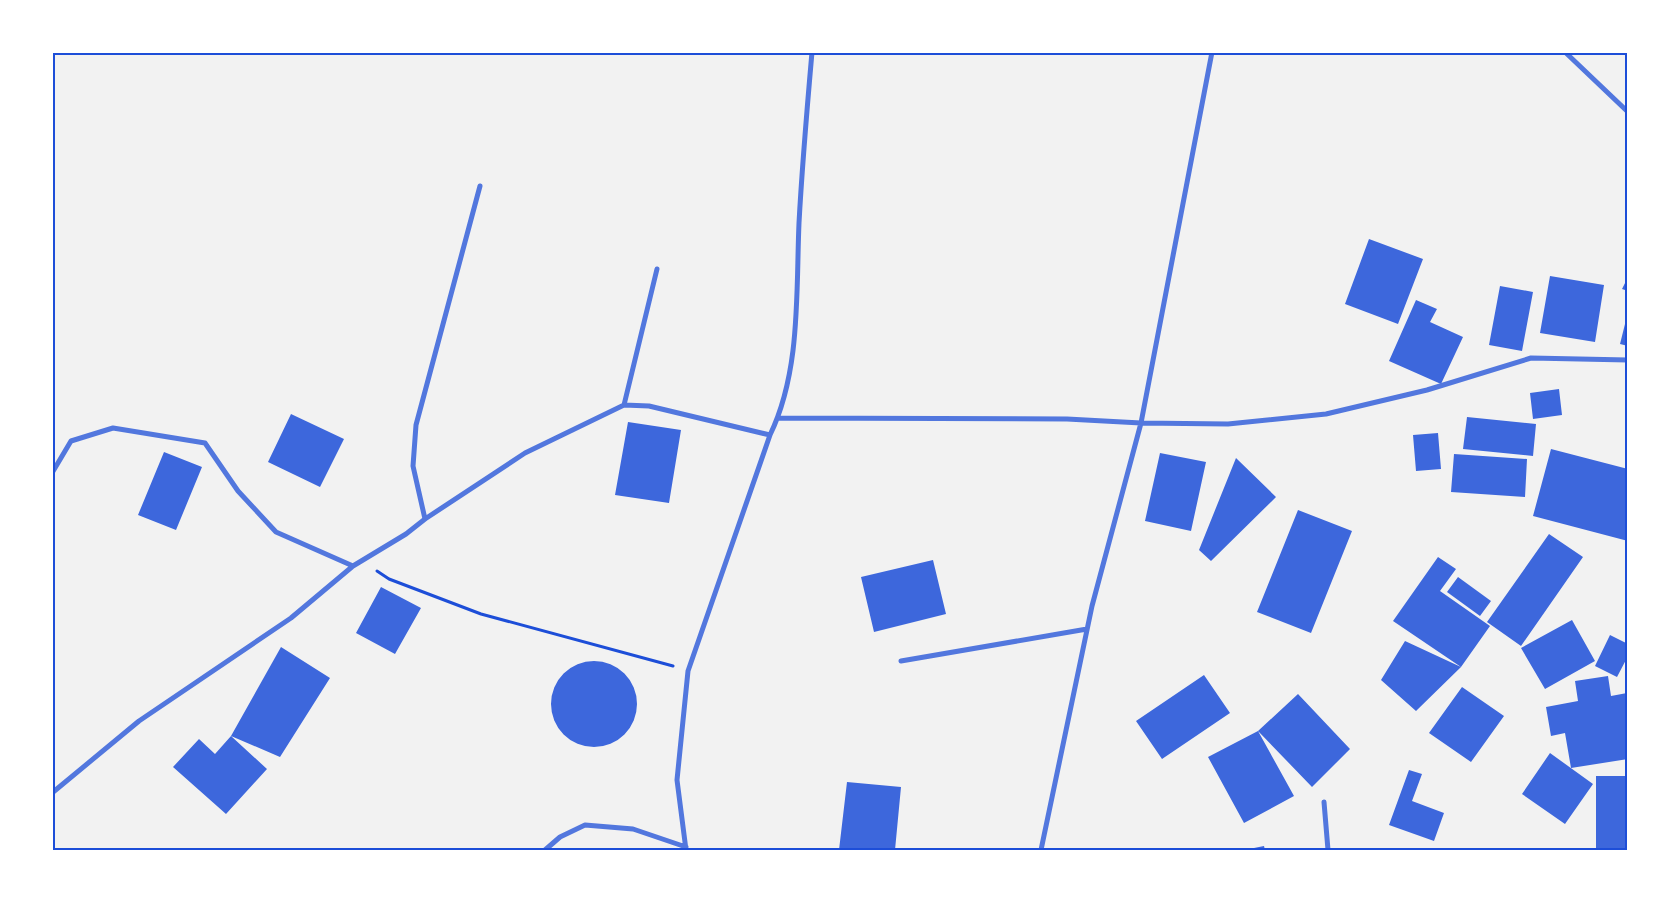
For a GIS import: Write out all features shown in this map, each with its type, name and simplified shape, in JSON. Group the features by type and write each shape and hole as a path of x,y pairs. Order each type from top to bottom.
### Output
{"street":[{"path":"545,850 560,837 585,825 634,829 686,849 677,780 688,671 770,435 778,418 793,352 802,164 812,52"},
{"path":"1041,850 1087,629 1141,424 1212,52"},
{"path":"1565,52 1628,112"},
{"path":"425,519 413,466 416,425 480,186"},
{"path":"624,405 657,269"},
{"path":"778,418 1068,419 1141,424 1228,424 1326,414 1427,390 1532,358 1628,360"},
{"path":"52,793 139,721 291,618 353,566 406,534 425,519 526,453 624,405 649,406 770,435"},
{"path":"52,474 72,441 113,428 205,443 238,491 276,532 353,566"},
{"path":"901,661 1087,629"},
{"path":"1324,802 1328,850"}],"path":[{"path":"363,560 389,579 481,614 688,671"}],"building":[{"path":"1369,239 1423,259 1398,324 1345,304"},
{"path":"1550,276 1604,285 1595,342 1540,333"},
{"path":"1628,277 1628,291 1622,289"},
{"path":"1500,286 1533,292 1522,351 1489,345"},
{"path":"1416,300 1437,309 1430,322 1463,337 1441,384 1389,361"},
{"path":"1628,312 1628,346 1620,344"},
{"path":"1559,389 1562,415 1533,419 1530,393"},
{"path":"291,414 344,439 320,487 268,462"},
{"path":"1467,417 1536,424 1533,456 1463,449"},
{"path":"628,422 681,430 669,503 615,495"},
{"path":"1438,433 1441,469 1416,471 1413,435"},
{"path":"1551,449 1628,469 1628,541 1533,516"},
{"path":"164,452 202,467 176,530 138,515"},
{"path":"1160,453 1206,462 1191,531 1145,521"},
{"path":"1454,454 1527,459 1525,497 1451,492"},
{"path":"1236,458 1276,497 1211,561 1199,550"},
{"path":"1298,510 1352,531 1311,633 1257,612"},
{"path":"1549,534 1583,557 1521,646 1487,622"},
{"path":"1438,557 1456,569 1440,591 1490,626 1461,667 1393,621"},
{"path":"933,560 946,614 874,632 861,577"},
{"path":"1458,577 1491,601 1480,616 1447,592"},
{"path":"381,587 421,608 395,654 356,633"},
{"path":"1572,620 1595,661 1545,689 1521,648"},
{"path":"1610,635 1628,644 1628,656 1617,677 1595,666"},
{"path":"1405,641 1461,667 1416,711 1381,680"},
{"path":"281,647 330,678 280,757 231,736"},
{"path":"594,661 610,664 618,668 630,680 634,688 637,704 634,720 630,728 618,740 610,744 594,747 578,744 570,740 558,728 554,720 551,704 554,688 558,680 570,668 578,664"},
{"path":"1204,675 1230,713 1162,759 1136,721"},
{"path":"1608,676 1611,696 1627,693 1628,759 1571,768 1565,733 1551,736 1546,707 1578,701 1575,681"},
{"path":"1462,687 1504,716 1471,762 1429,733"},
{"path":"1298,694 1350,749 1312,787 1258,731"},
{"path":"1258,731 1294,796 1244,823 1208,757"},
{"path":"231,736 267,769 226,814 173,767 199,739 215,754"},
{"path":"1550,753 1593,784 1565,824 1522,794"},
{"path":"1409,770 1422,774 1412,801 1444,813 1434,841 1389,825"},
{"path":"1596,776 1628,776 1628,850 1596,850"},
{"path":"847,782 901,787 895,850 839,850"},
{"path":"1264,846 1265,850 1244,850"}]}
